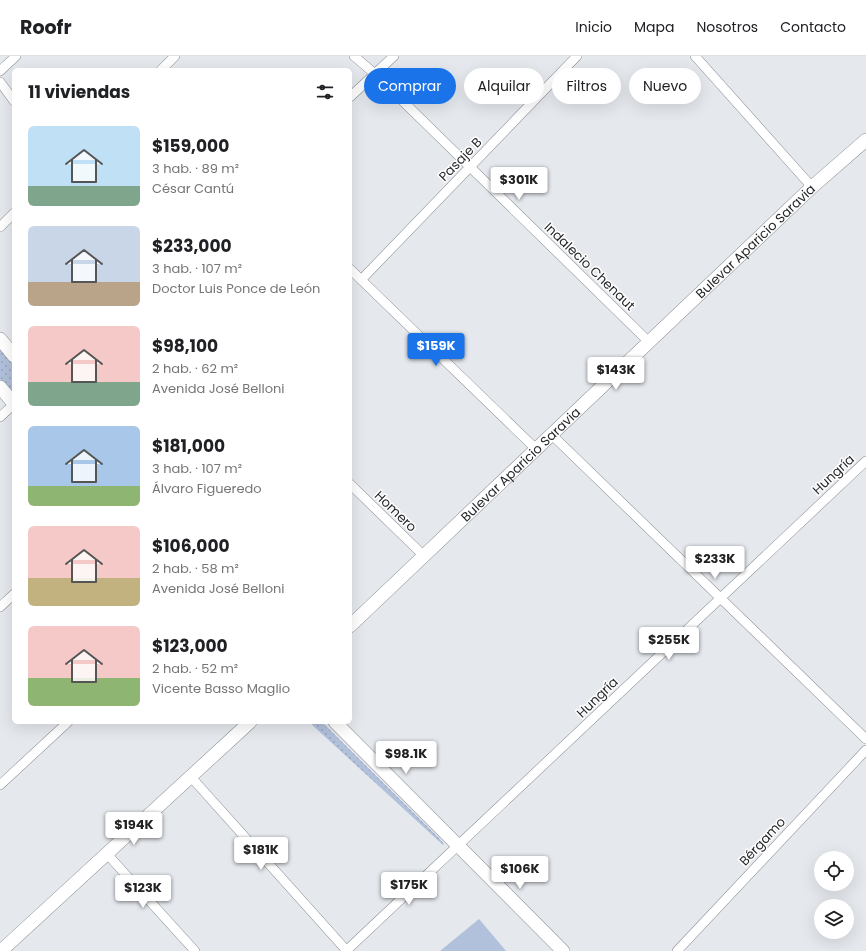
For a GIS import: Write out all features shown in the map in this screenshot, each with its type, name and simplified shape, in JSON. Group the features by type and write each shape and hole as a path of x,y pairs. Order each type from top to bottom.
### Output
{"street":[{"path":"0,71 16,56"},
{"path":"163,68 175,56"},
{"name":"Indalecio Chenaut","path":"354,56 368,68"},
{"path":"381,68 394,56"},
{"name":"Pasaje B","path":"361,280 577,56"},
{"path":"695,56 812,187"},
{"path":"0,82 12,98"},
{"path":"352,95 364,84"},
{"name":"Indalecio Chenaut","path":"406,104 649,342"},
{"name":"Bulevar Aparicio Saravia","path":"352,624 812,187 866,140"},
{"path":"0,227 12,215"},
{"path":"352,271 536,449"},
{"path":"0,339 12,354"},
{"path":"0,387 12,402"},
{"path":"0,417 12,406"},
{"path":"552,435 866,739"},
{"name":"Hungría","path":"347,951 866,461"},
{"name":"Homero","path":"352,486 423,556"},
{"path":"0,607 12,596"},
{"path":"0,785 66,724"},
{"path":"1,951 248,724"},
{"path":"337,724 564,951"},
{"name":"Bérgamo","path":"677,951 866,750"},
{"path":"191,777 347,951"},
{"path":"107,854 195,951"}],"shaded area":[{"path":"0,349 12,364 12,393 0,383"},
{"path":"311,724 324,724 439,838 444,844 443,845"},
{"path":"479,919 506,951 440,951"}]}
